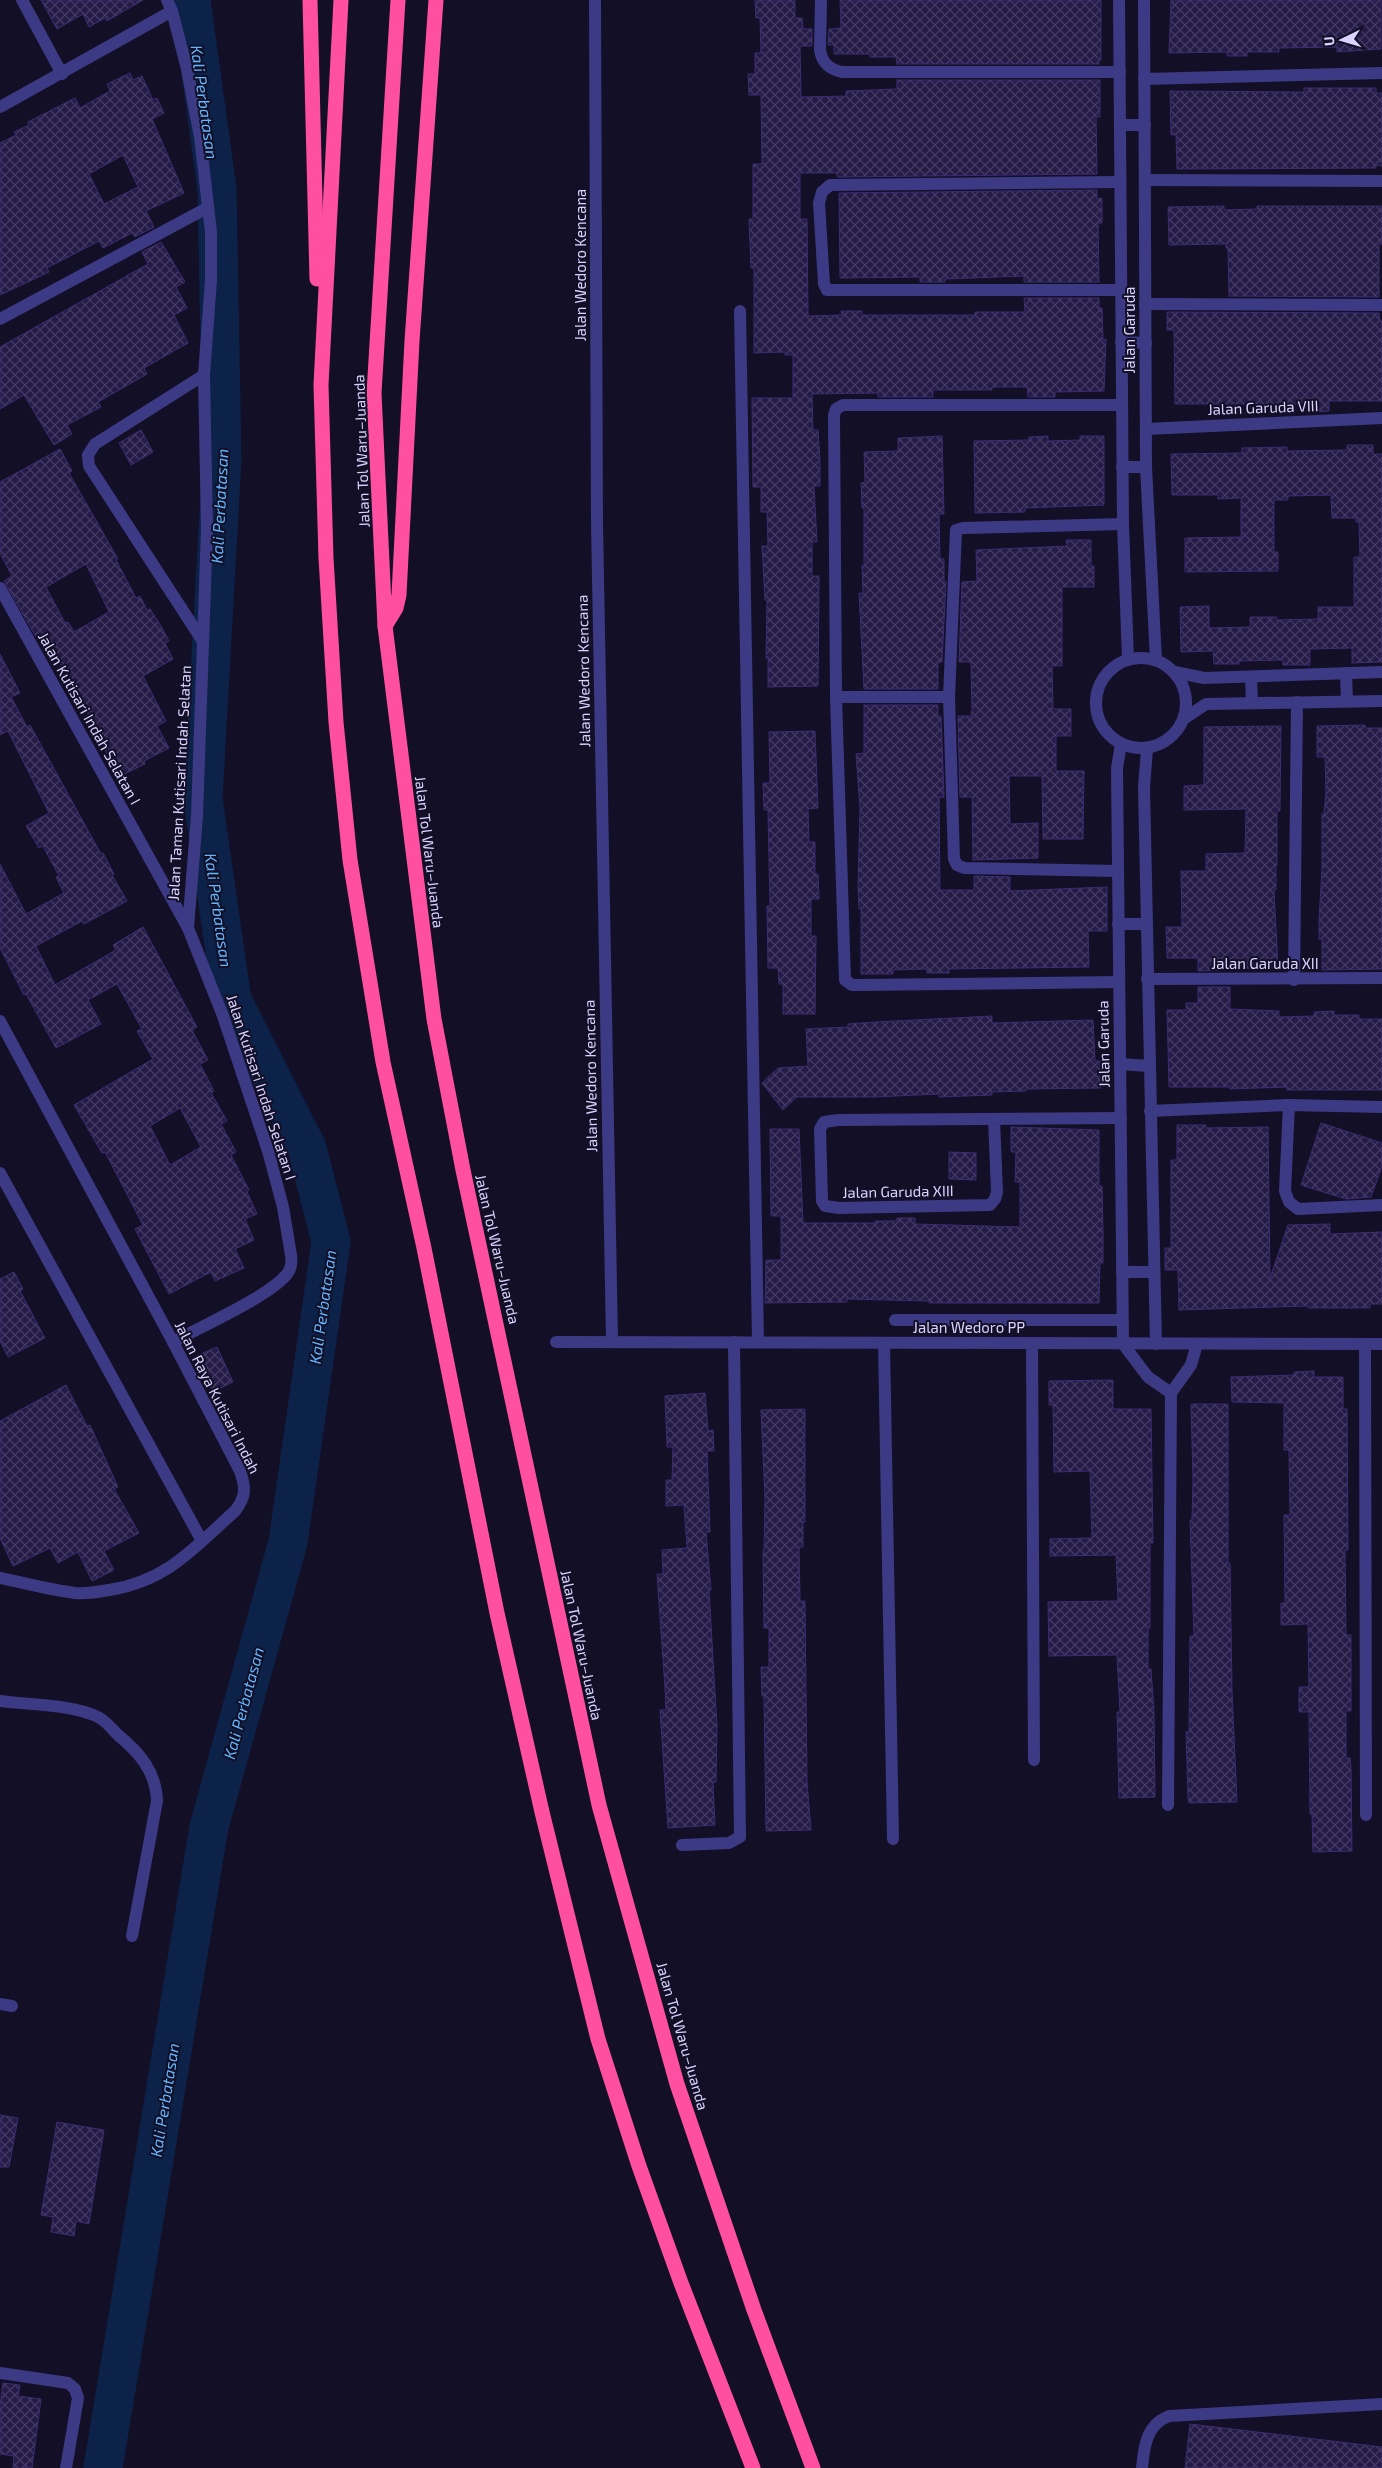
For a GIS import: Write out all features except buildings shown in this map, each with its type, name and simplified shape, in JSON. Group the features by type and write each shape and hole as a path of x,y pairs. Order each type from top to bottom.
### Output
{"highway":[{"path":"310,0 313,192 326,558 335,712 350,860 383,1062 424,1248 497,1613 542,1812 598,2039 639,2166 691,2311 753,2468"},
{"path":"321,385 341,0"},
{"name":"Jalan Tol Waru–Juanda","path":"398,0 374,394 385,626 434,1019 463,1170 599,1805 677,2084 754,2310 813,2468"},
{"path":"385,626 396,608 399,595 412,341 436,0"}],"street":[{"path":"22,0 62,74"},
{"name":"Jalan Wedoro Kencana","path":"595,0 598,543 612,1341"},
{"path":"821,0 820,50 822,58 833,70 842,72 1120,72"},
{"name":"Jalan Garuda","path":"1119,0 1122,524 1128,659"},
{"name":"Jalan Garuda","path":"1144,0 1146,467 1156,660"},
{"path":"0,107 62,74 170,6"},
{"name":"Jalan Taman Kutisari Indah Selatan","path":"170,6 187,69 200,137 210,232 211,280 204,375 207,529 196,816 188,928"},
{"path":"1144,79 1382,72"},
{"path":"1120,125 1145,125"},
{"path":"1145,180 1382,180"},
{"path":"1120,182 830,185 822,192 820,203 824,284 827,290 1121,290"},
{"path":"0,319 207,208"},
{"path":"1145,304 1382,305"},
{"path":"740,310 758,1342"},
{"path":"1121,342 1146,343"},
{"path":"202,640 89,466 88,455 95,444 204,375"},
{"path":"1119,982 858,985 848,983 844,976 836,697 834,415 836,409 843,405 1122,405"},
{"name":"Jalan Garuda VIII","path":"1146,428 1382,418"},
{"path":"1122,467 1146,467"},
{"path":"1118,871 964,868 957,865 954,859 949,697 956,530 962,528 1122,524"},
{"name":"Jalan Kutisari Indah Selatan I","path":"0,588 188,928 223,1016 268,1151 283,1208 292,1263 287,1274 270,1289 173,1342"},
{"path":"1382,672 1204,678 1175,672 1156,660 1142,657 1128,659 1114,666 1104,677 1097,692 1096,707 1100,722 1108,735 1121,744 1147,749 1163,744 1176,733 1185,718 1206,704 1382,700"},
{"path":"1175,672 1186,694 1185,718"},
{"path":"1346,673 1346,701"},
{"path":"1250,677 1252,703"},
{"path":"836,697 949,697"},
{"path":"1294,980 1297,702"},
{"name":"Jalan Garuda","path":"1121,744 1117,768 1123,1344"},
{"path":"1147,749 1144,787 1146,924 1156,1344"},
{"path":"1118,924 1146,924"},
{"name":"Jalan Garuda XII","path":"1147,979 1294,980 1382,978"},
{"name":"Jalan Raya Kutisari Indah","path":"0,1021 173,1342 245,1485 244,1497 239,1506 202,1541 167,1570 152,1579 126,1588 75,1593 0,1578"},
{"path":"1120,1064 1149,1066"},
{"path":"1150,1111 1289,1106 1382,1107"},
{"path":"1289,1106 1286,1191 1289,1202 1298,1210 1382,1205"},
{"name":"Jalan Garuda XIII","path":"994,1119 997,1195 990,1204 839,1208 825,1206 822,1201 820,1129 824,1122 838,1120 1121,1118"},
{"path":"0,1173 202,1541"},
{"path":"1122,1272 1154,1272"},
{"path":"895,1320 1122,1320"},
{"name":"Jalan Wedoro PP","path":"556,1342 1382,1344"},
{"path":"682,1845 729,1843 740,1837 734,1342"},
{"path":"884,1343 893,1839"},
{"path":"1032,1343 1034,1760"},
{"path":"1123,1344 1148,1377 1170,1393"},
{"path":"1168,1805 1170,1393 1191,1365 1198,1344"},
{"path":"1365,1344 1366,1815"},
{"path":"0,1701 71,1710 99,1718 131,1744 148,1767 156,1785 157,1801 132,1936"},
{"path":"0,2373 68,2383 75,2389 78,2398 66,2468"},
{"path":"1142,2468 1144,2445 1148,2434 1160,2420 1169,2416 1382,2404"}],"waterway":[{"name":"Kali Perbatasan","path":"103,2468 209,1827 288,1542 331,1242 307,1148 232,1000 203,799 222,459 217,189 191,0"}]}
